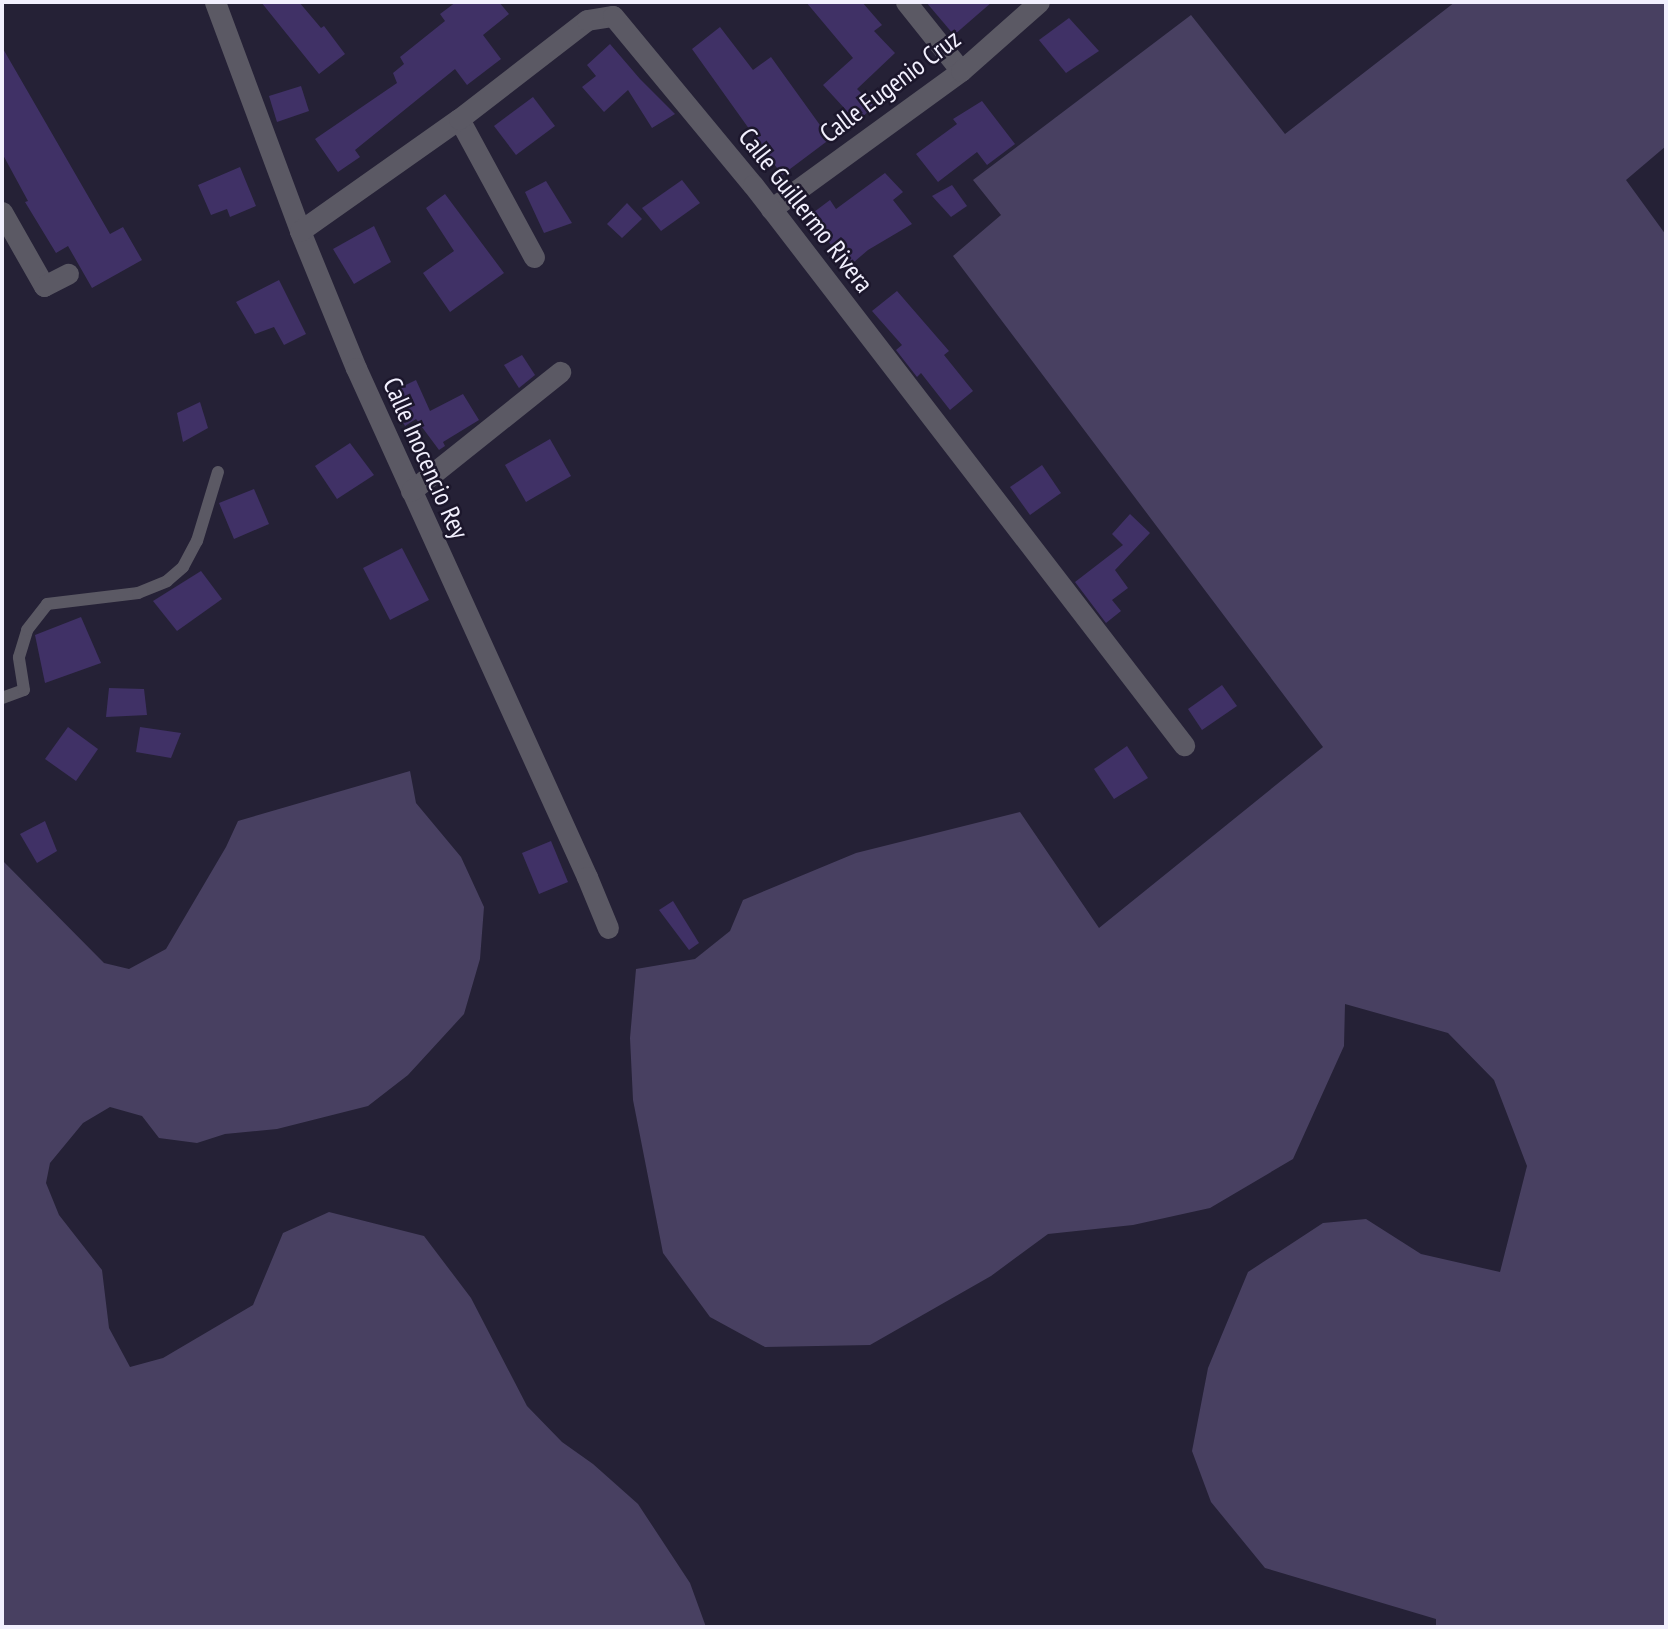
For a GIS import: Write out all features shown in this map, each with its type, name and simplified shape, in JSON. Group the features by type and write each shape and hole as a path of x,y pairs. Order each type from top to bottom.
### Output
{"street":[{"name":"Calle Inocencio Rey","path":"215,2 300,231 355,369 608,928"},
{"path":"906,2 961,71"},
{"name":"Calle Eugenio Cruz","path":"771,209 961,71 1039,2"},
{"name":"Calle Guillermo Rivera","path":"300,231 459,120 587,20 612,16 771,209 1184,745"},
{"path":"459,120 534,257"},
{"path":"2,212 44,286 68,274"},
{"path":"411,491 560,372"}],"lane":[{"path":"2,698 23,690 19,657 27,630 47,604 138,593 167,581 183,567 197,541 218,472"}],"shaded area":[{"path":"1455,2 1666,2 1666,146 1626,180 1666,235 1666,1627 1436,1627 1436,1619 1265,1568 1211,1502 1192,1451 1208,1368 1248,1272 1323,1223 1366,1219 1421,1254 1500,1272 1527,1166 1494,1080 1448,1033 1345,1004 1344,1046 1293,1159 1210,1208 1133,1225 1048,1234 991,1276 870,1345 765,1347 710,1317 663,1253 633,1100 630,1038 636,969 695,959 730,931 743,900 856,853 1020,812 1099,928 1323,747 953,256 1001,215 973,180 1191,15 1285,134"},
{"path":"410,771 416,803 461,857 484,907 480,959 464,1014 408,1075 368,1106 277,1129 225,1134 197,1143 159,1138 142,1116 110,1107 83,1123 50,1163 46,1183 59,1215 102,1270 109,1328 130,1367 163,1358 253,1305 283,1233 329,1212 424,1236 471,1298 527,1406 562,1442 593,1464 638,1504 690,1583 706,1627 2,1627 2,860 104,963 129,969 166,949 226,847 238,821"}],"building":[{"path":"261,2 299,2 321,28 324,26 345,54 319,74"},
{"path":"456,2 499,2 509,14 483,35 501,59 467,85 455,69 355,150 360,157 338,172 315,139 397,83 393,73 404,64 400,57 445,21 440,14"},
{"path":"806,2 862,2 882,25 874,31 895,53 857,89 874,106 857,122 823,85 853,58"},
{"path":"926,2 992,2 954,35"},
{"path":"1069,18 1099,51 1066,73 1039,40"},
{"path":"720,27 753,70 771,57 830,139 782,175 692,49"},
{"path":"610,44 675,114 652,128 628,90 604,112 582,87 596,76 587,65"},
{"path":"2,47 110,234 123,227 142,260 92,288 68,246 56,253 25,202 28,201 2,153"},
{"path":"301,86 309,111 277,122 269,96"},
{"path":"533,97 555,126 516,155 494,126"},
{"path":"982,101 1015,144 987,165 977,152 938,182 916,154 957,124 953,119"},
{"path":"240,167 256,206 230,217 227,209 211,215 198,185"},
{"path":"885,173 903,192 893,200 912,224 868,250 847,268 810,215 830,200 836,209"},
{"path":"682,180 700,203 661,231 642,208"},
{"path":"546,181 572,223 544,233 525,192"},
{"path":"952,185 967,206 951,217 932,196"},
{"path":"445,194 504,273 450,312 423,273 454,251 426,208"},
{"path":"627,203 642,219 622,238 607,224"},
{"path":"374,226 391,262 354,284 333,249"},
{"path":"279,280 306,334 284,345 274,327 255,334 236,302"},
{"path":"897,291 949,351 944,355 973,391 950,410 921,373 917,377 896,350 902,345 872,311"},
{"path":"522,355 535,375 519,388 504,365"},
{"path":"416,380 430,411 463,394 479,420 443,442 445,446 439,450 416,419 405,426 387,394"},
{"path":"200,402 208,428 183,442 177,413"},
{"path":"550,439 571,476 526,502 505,465"},
{"path":"350,443 374,475 337,499 315,466"},
{"path":"1042,465 1061,493 1030,515 1010,487"},
{"path":"254,489 269,524 234,539 219,503"},
{"path":"1130,514 1150,533 1115,570 1128,588 1112,600 1121,611 1106,623 1075,582 1123,545 1112,534"},
{"path":"402,548 429,600 390,620 363,568"},
{"path":"201,571 222,599 177,631 153,601"},
{"path":"81,617 101,663 45,683 35,635"},
{"path":"1222,685 1237,706 1202,730 1188,709"},
{"path":"109,688 144,689 147,715 106,717"},
{"path":"68,727 98,749 76,781 45,759"},
{"path":"140,727 181,733 171,758 136,752"},
{"path":"1127,746 1148,778 1114,799 1094,769"},
{"path":"45,821 57,851 37,863 20,834"},
{"path":"551,841 568,882 539,894 522,853"},
{"path":"673,901 699,943 689,950 659,910"}]}
